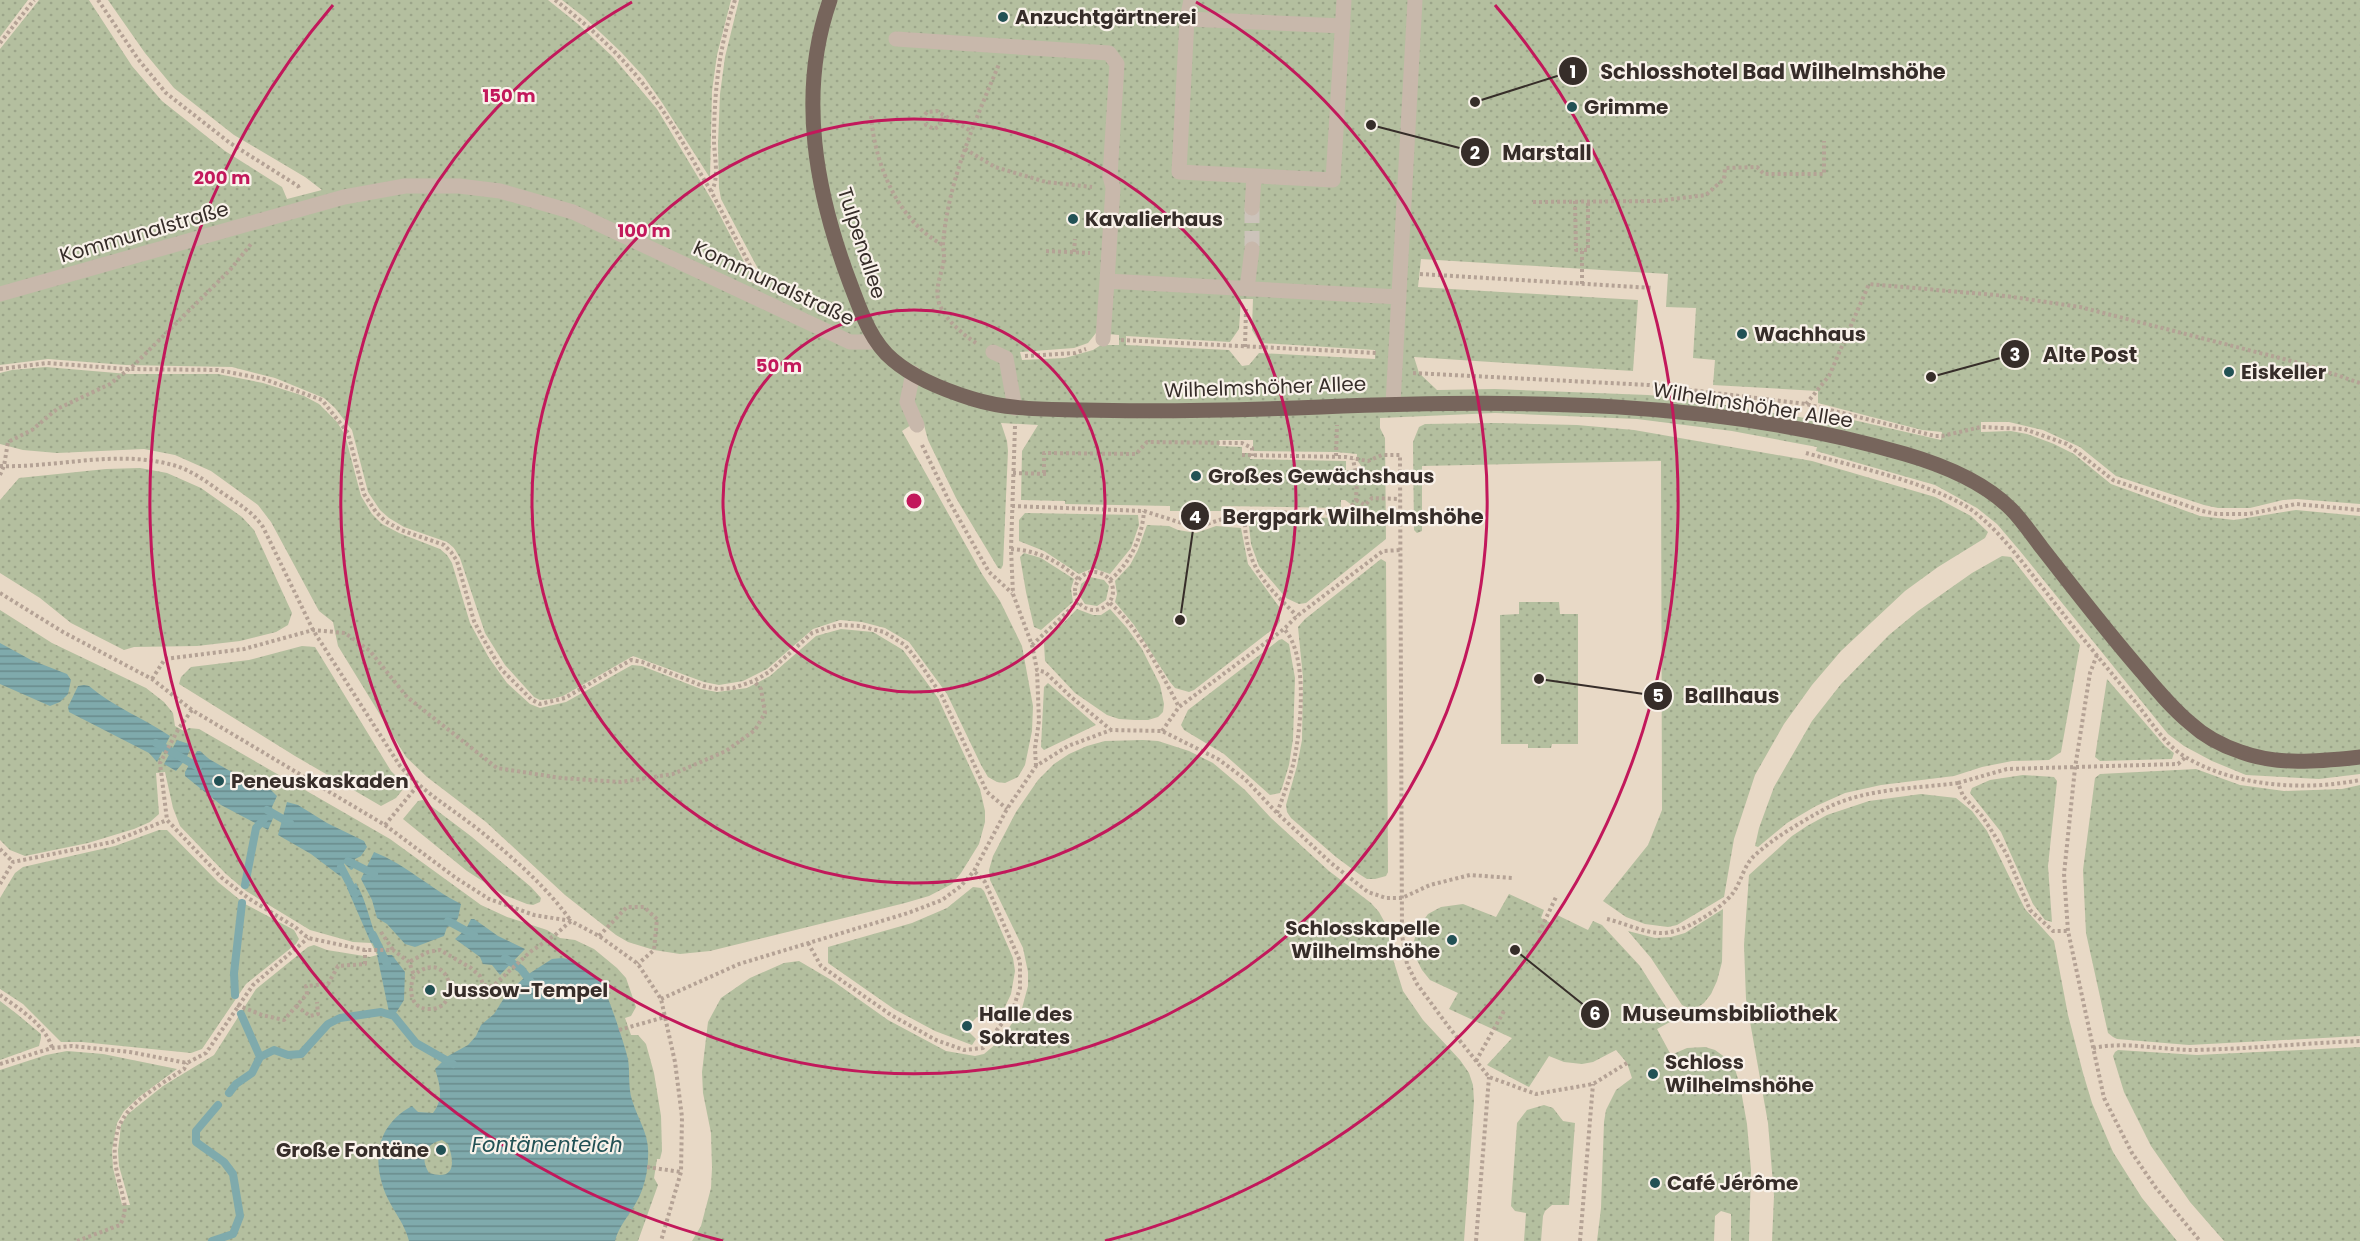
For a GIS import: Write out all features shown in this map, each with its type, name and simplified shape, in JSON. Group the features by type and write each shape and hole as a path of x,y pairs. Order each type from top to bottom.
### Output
{"main road":[{"name":"Tulpenallee","path":"830,0 819,44 814,86 815,159 829,220 841,258 876,342 893,361 913,373 975,400 1015,408"},
{"name":"Wilhelmshöher Allee","path":"1015,408 1199,411 1393,404 1505,403 1646,408 1803,430 1899,453 1931,462 1962,476 1989,491 2011,509 2115,641 2192,726 2218,743 2246,754 2285,761 2315,762 2360,757"}],"lane":[{"path":"1191,0 1179,172 1333,180 1344,0"},
{"path":"1393,404 1415,0"},
{"path":"1188,20 1342,26"},
{"path":"896,39 1109,53 1117,64 1110,176 1113,188 1103,339"},
{"path":"1252,208 1254,176"},
{"name":"Kommunalstraße","path":"0,294 305,206 405,186 459,186 500,191 573,212 850,342 876,342"},
{"path":"1247,289 1252,249"},
{"path":"1107,281 1399,297"},
{"path":"999,355 1015,408"},
{"path":"913,373 907,402 917,425"}],"path":[{"path":"0,43 33,0"},
{"path":"98,0 138,59 166,93 230,143 298,186 305,206"},
{"path":"555,0 581,20 640,79 660,106 711,191 758,280 753,295"},
{"path":"711,191 714,188 715,179 716,92 726,25 735,0"},
{"path":"1007,45 965,149 954,186 943,245 944,259 937,296 941,309 973,341 999,355 1075,353 1103,339"},
{"path":"943,117 940,126 934,129 926,125 924,116 932,110 937,111 943,117 950,118 972,132"},
{"path":"871,116 876,153 890,186 908,214 931,239 943,245"},
{"path":"1533,202 1657,201 1706,195 1724,179 1725,168 1757,166 1764,174 1824,174 1824,141"},
{"path":"965,149 995,167 1046,182 1079,187 1113,188"},
{"path":"1575,201 1576,250 1588,250 1588,201"},
{"path":"0,475 9,442 32,430 57,409 110,384 127,369 230,270 262,231 259,220"},
{"path":"1074,252 1075,239"},
{"path":"1582,250 1582,284"},
{"path":"1046,251 1109,255"},
{"path":"1400,272 1653,288"},
{"path":"1806,404 1830,376 1869,284 2006,296 2080,307 2290,361 2360,382"},
{"path":"1245,347 1247,289"},
{"path":"1126,339 1396,354"},
{"path":"0,369 46,363 127,369 230,371 264,379 322,400 348,433 364,494 376,512 385,521 401,530 444,545 451,552 457,561 474,621 481,635 501,669 532,700 540,704 565,698 631,660 710,687 732,688 754,681 769,672 812,633 840,625 860,626 884,632 905,645 942,696 987,792 1007,809"},
{"path":"1818,407 1935,436 1981,427 2024,429 2067,444 2113,480 2202,511 2217,514 2249,514 2296,504 2360,510"},
{"path":"1015,408 1011,549 1013,594 1032,645 1037,670 1039,721 1035,748 1036,766"},
{"path":"1336,456 1337,424"},
{"path":"917,425 919,439 966,532 989,572 1013,594"},
{"path":"1215,435 1215,442"},
{"path":"1013,473 1045,474 1044,453 1136,454 1147,442 1242,443 1252,448 1252,456"},
{"path":"1242,455 1336,456 1368,461 1382,455 1400,455 1402,935 1407,964 1417,984 1488,1077 1536,1094 1593,1084 1627,1063"},
{"path":"1814,456 1922,487 1975,512 2004,541 2095,656"},
{"path":"2,466 142,459 171,464 205,480 255,516 263,527 313,630 400,766 418,785 479,831 553,896 571,921"},
{"path":"1012,506 1144,511 1188,525 1204,525 1244,512 1347,513 1356,500 1357,480 1353,459"},
{"path":"1346,479 1357,480"},
{"path":"1356,500 1365,505 1372,498 1400,499"},
{"path":"1110,580 1135,549 1143,524 1144,511"},
{"path":"1244,512 1247,546 1255,568 1297,616"},
{"path":"1011,549 1024,549 1042,555 1060,564 1079,580"},
{"path":"1162,731 1179,707 1297,616 1383,551 1401,550"},
{"path":"1092,572 1100,573 1110,580 1113,594 1110,603 1100,610 1088,609 1078,602 1075,595 1079,580 1092,572"},
{"path":"0,593 63,632 152,679 192,710 385,825 456,878 489,899 534,915 571,921 599,936 638,964 661,999 675,1062 682,1117 681,1172 661,1241"},
{"path":"1032,645 1078,602"},
{"path":"1110,603 1145,647 1179,707"},
{"path":"1277,813 1293,765 1300,709 1298,661 1292,637 1284,628"},
{"path":"152,679 165,659 244,649 313,630 345,633 370,651 407,697 497,768 561,778 621,782 673,774 726,751 755,730 765,713 761,688 754,681"},
{"path":"2115,641 2095,656 2090,673 2075,768 2064,874 2068,931 2104,1098 2132,1153 2156,1188 2200,1241"},
{"path":"1037,670 1045,672 1111,730"},
{"path":"192,710 160,763 167,820 222,878 308,938 365,950 393,950"},
{"path":"661,999 740,964 908,913 942,900 961,886 974,871 1007,809 1036,766 1068,746 1111,730 1162,731 1218,759 1245,779 1277,813 1331,863 1368,892 1386,898 1402,898 1430,885 1470,875 1512,878"},
{"path":"1606,919 1659,933 1677,932 1724,902 1734,892 1751,859 1821,810 1849,798 1870,793 1958,783 2007,769 2178,764 2186,757"},
{"path":"1958,783 1963,796 1982,816 2006,853 2030,910 2053,931 2068,931"},
{"path":"385,825 418,785"},
{"path":"0,884 13,862 97,846 136,834 167,820"},
{"path":"0,849 13,862"},
{"path":"808,943 822,966 891,1015 936,1040 964,1050 983,1048 1013,1010 1020,988 1020,961 985,882 974,871"},
{"path":"1539,933 1556,897"},
{"path":"599,936 627,907 644,907 657,919 654,950 638,964"},
{"path":"409,962 435,949 471,968 480,976 483,985 492,986 530,952 571,921"},
{"path":"381,932 393,950 409,962 414,975 410,985 411,996 417,1004 426,1009 438,1007 446,1000 451,991 449,980 443,972 433,967 422,969 414,975"},
{"path":"77,1241 120,1225 124,1217 126,1205 116,1167 116,1135 126,1112 140,1099 184,1069 187,1064 206,1053 253,985 308,938"},
{"path":"237,1005 262,1015 284,1020 307,994 306,986 328,984 338,966 365,964 365,950"},
{"path":"0,995 20,1009 45,1033 52,1048"},
{"path":"296,1006 310,1016 318,1014 317,1002"},
{"path":"1476,1061 1504,1011"},
{"path":"618,1030 665,1017"},
{"path":"2093,1048 2110,1044 2193,1050 2360,1041"},
{"path":"0,1064 52,1048 72,1046 98,1048 187,1064"},
{"path":"1476,1241 1488,1077"},
{"path":"1580,1241 1593,1084"},
{"path":"647,1167 681,1172"}],"green space":[{"path":"0,0 2360,0 2360,1241 0,1241"}],"shaded area":[{"path":"28,0 39,0 0,49 0,37"},
{"path":"89,0 108,0 145,53 174,88 234,135 305,177 322,190 287,199 282,187 225,151 162,101 132,66"},
{"path":"548,0 562,0 584,17 644,77 710,178 712,91 717,55 731,0 739,0 725,57 720,94 719,188 721,199 765,282 764,288 751,282 752,277 713,202 657,109 613,57"},
{"path":"1421,259 1668,274 1666,307 1696,308 1693,358 1715,360 1713,385 1818,391 1818,403 1922,430 1942,432 1941,440 1818,412 1817,420 1689,399 1648,395 1495,389 1437,390 1419,373 1414,357 1633,371 1638,300 1418,287"},
{"path":"1241,299 1253,299 1252,330 1260,343 1375,350 1375,359 1259,353 1249,365 1242,366 1229,350 1126,345 1126,336 1230,342 1239,329"},
{"path":"1096,333 1119,335 1119,345 1101,345 1093,350 1065,358 1022,360 1020,352 1074,348 1088,343"},
{"path":"48,359 125,365 232,367 275,378 324,398 352,430 368,492 380,510 404,527 447,542 454,548 460,558 485,633 505,665 534,697 540,700 563,696 633,656 704,682 719,685 743,681 767,669 813,629 840,620 862,622 885,628 909,642 947,694 988,777 1005,783 1018,777 1025,765 1032,731 1033,706 1022,646 1000,601 982,574 902,431 911,425 924,425 928,440 956,498 998,568 1001,569 1008,451 1001,423 1038,425 1022,451 1021,500 1065,501 1065,504 1170,506 1170,511 1189,511 1189,518 1203,518 1204,511 1221,511 1222,506 1341,508 1341,500 1345,500 1356,508 1361,508 1361,518 1248,517 1251,544 1259,566 1286,598 1299,604 1306,603 1386,539 1385,438 1380,428 1380,418 1495,413 1637,419 1732,431 1817,447 1816,451 1935,485 1977,508 1997,524 2168,734 2184,746 2246,775 2319,779 2360,774 2360,785 2342,789 2284,791 2240,785 2196,769 2100,774 2095,778 2083,870 2086,933 2108,1033 2113,1037 2189,1045 2360,1036 2360,1047 2197,1055 2118,1050 2115,1052 2113,1056 2124,1092 2151,1146 2190,1202 2224,1241 2177,1241 2142,1198 2113,1152 2092,1103 2083,1073 2068,1015 2054,941 2025,909 1987,831 1972,811 1956,798 1921,794 1869,801 1827,815 1807,826 1792,836 1749,875 1744,945 1746,999 1768,1123 1774,1196 1772,1241 1749,1241 1751,1170 1747,1124 1740,1085 1733,1063 1715,1050 1705,1047 1687,1048 1671,1055 1657,1029 1670,1022 1671,1015 1640,966 1602,925 1593,921 1588,930 1555,914 1551,923 1541,918 1544,910 1509,894 1496,917 1463,904 1441,907 1428,914 1418,928 1414,941 1416,958 1422,970 1430,980 1458,993 1449,1009 1512,1038 1487,1065 1529,1087 1549,1056 1564,1062 1582,1064 1593,1062 1616,1050 1627,1063 1632,1078 1616,1090 1606,1110 1597,1241 1541,1241 1545,1211 1552,1205 1569,1205 1575,1123 1563,1121 1553,1108 1544,1105 1527,1110 1517,1123 1511,1206 1515,1211 1526,1213 1524,1241 1464,1241 1474,1101 1473,1085 1469,1073 1460,1060 1423,1020 1403,991 1393,959 1390,932 1379,912 1371,903 1329,871 1271,818 1245,790 1213,763 1189,751 1158,741 1105,741 1069,754 1054,764 1038,780 1016,812 993,856 989,870 990,880 1023,948 1028,972 1028,986 1021,1012 997,1043 984,1054 975,1056 946,1051 888,1020 833,981 799,961 784,963 750,978 721,998 708,1022 702,1072 703,1093 711,1133 712,1168 711,1188 701,1226 692,1241 638,1241 658,1185 654,1178 657,1159 660,1159 662,1151 661,1116 654,1073 646,1044 638,1035 631,1035 625,1018 631,1016 636,1007 626,978 594,949 575,940 560,938 547,930 507,917 481,905 390,839 199,729 189,728 184,731 175,726 173,713 164,702 146,688 52,643 0,610 0,573 40,598 71,623 124,650 134,647 197,646 240,641 276,632 288,625 292,613 254,530 242,517 201,488 167,473 140,468 106,469 19,478 0,500 0,444 23,450 57,453 144,449 175,455 211,471 258,505 271,522 319,611 333,622 338,646 406,757 427,777 486,822 565,895 616,935 628,942 654,950 680,954 710,951 905,903 929,896 952,884 979,844 985,822 985,811 980,789 938,698 903,650 873,632 841,629 816,636 770,676 747,688 717,692 701,689 642,666 632,665 566,702 540,708 530,704 507,683 489,658 470,623 452,563 447,555 440,549 382,524 372,514 361,496 345,435 337,422 319,404 304,396 263,383 218,374 128,374 46,367 0,373 0,365","holes":["1425,424 1577,425 1634,430 1812,461 1935,497 1971,516 1988,532 1985,538 1905,591 1841,651 1812,685 1784,724 1755,775 1734,839 1724,897 1677,925 1668,927 1645,924 1626,917 1603,901 1648,845 1662,810 1661,461 1422,466 1422,531 1417,533 1414,530 1413,442 1419,427","1025,513 1138,515 1139,525 1131,548 1110,574 1093,568 1079,574 1044,551 1019,541 1019,520","1147,525 1169,526 1196,533 1216,526 1241,528 1248,564 1280,608 1280,621 1277,626 1189,692 1175,688 1170,682 1134,625 1115,602 1117,594 1115,581 1130,565","1024,553 1041,558 1074,579 1071,589 1073,602 1041,630 1034,627 1020,557","2002,556 2011,557 2080,645 2061,752 2049,760 2012,761 1954,776 1881,785 1845,793 1787,823 1758,847 1755,846 1774,787 1812,721 1841,684 1889,635 1918,611 1972,573","1381,559 1386,562 1388,872 1386,876 1367,879 1359,874 1336,857 1287,812 1286,805 1302,740 1303,678 1298,627","1090,577 1104,580 1109,586 1106,600 1097,606 1085,604 1079,595 1081,584","1519,602 1559,602 1560,614 1578,614 1578,744 1552,744 1551,748 1528,748 1528,744 1501,744 1500,615 1519,614","1077,609 1093,615 1101,615 1110,609 1142,649 1160,685 1164,704 1163,712 1158,717 1148,720 1119,719 1107,715 1075,693 1045,661 1044,643","1282,639 1289,644 1295,678 1293,739 1289,765 1280,793 1270,795 1224,754 1184,730 1181,725 1188,710 1279,640","302,646 315,647 391,771 404,784 404,788 396,798 381,806 179,684 181,677 191,667 249,660","2107,679 2165,746 2174,753 2172,759 2100,761 2095,757","1048,683 1096,725 1044,750 1041,747 1044,687","2023,775 2054,777 2057,781 2048,866 2052,922 2045,920 2033,904 2001,832 1970,793 1972,788 1990,780","423,800 472,837 531,887 541,898 540,902 533,905 527,904 504,895 467,871 403,819 418,801","973,887 981,888 1013,958 1015,971 1011,994 1004,1009 998,1013 988,1014 986,1019 977,1017 970,1024 969,1032 976,1039 972,1045 935,1031 894,1009 828,963 828,947 912,923 947,908","1723,909 1722,962 1717,981 1704,1003 1695,1009 1682,1005 1651,958 1628,931 1655,938 1671,937 1685,933"]},
{"path":"1981,422 2009,422 2043,430 2080,447 2116,476 2204,505 2218,508 2250,508 2297,499 2360,504 2360,516 2296,510 2234,520 2200,516 2111,484 2074,454 2054,444 2011,431 1981,432"},
{"path":"1219,440 1253,440 1253,451 1357,454 1357,460 1362,467 1346,471 1346,461 1250,459 1250,453 1242,453 1242,447 1219,446"},
{"path":"165,772 173,808 180,826 226,874 246,891 310,930 353,942 371,943 377,955 370,957 327,950 314,945 308,947 256,989 214,1055 163,1086 128,1114 121,1125 118,1151 119,1166 130,1205 122,1205 113,1168 112,1150 117,1123 124,1111 139,1097 177,1069 103,1054 67,1051 46,1055 0,1070 0,1060 39,1046 41,1034 0,1001 0,989 23,1004 61,1042 191,1053 202,1049 246,984 296,944 299,939 294,930 245,904 218,882 167,830 159,830 115,846 23,867 15,873 0,898 0,840 10,850 25,856 88,843 134,829 150,822 159,814 156,773"},
{"path":"1721,1211 1731,1214 1731,1241 1714,1241 1715,1216"}],"water":[{"path":"0,643 31,660 67,674 71,680 68,694 60,702 50,706 0,684"},
{"path":"84,685 170,736 157,762 149,753 69,712 68,707 78,686"},
{"path":"177,740 191,747 186,759 176,771 164,764"},
{"path":"197,751 260,788 271,790 277,796 272,807 274,816 268,830 221,805 185,776"},
{"path":"287,802 298,805 327,823 364,841 367,847 361,856 355,859 353,869 351,870 344,863 345,875 340,876 311,854 278,835"},
{"path":"374,852 396,863 461,904 458,918 454,925 447,927 444,936 415,947 405,944 387,924 377,918 372,900 361,879"},
{"path":"356,883 379,943 371,943 347,888"},
{"path":"471,919 525,949 500,975 492,965 483,964 480,957 455,939 466,929"},
{"path":"377,955 392,955 405,972 404,1000 394,1016 390,1017"},
{"name":"Fontänenteich","path":"562,958 578,963 600,981 620,1031 628,1059 632,1100 648,1149 644,1185 634,1206 615,1241 409,1241 388,1199 379,1172 378,1159 384,1135 390,1124 412,1106 418,1112 433,1113 440,1097 435,1069 448,1056 468,1045 476,1036 481,1025 494,1014 506,995 527,975 552,959","holes":["442,1140 448,1144 452,1158 451,1169 444,1175 429,1173 426,1168 425,1153 436,1142"]}],"waterway":[{"path":"156,743 198,767"},
{"path":"267,810 290,823"},
{"path":"245,885 256,828 264,819"},
{"path":"348,861 374,874"},
{"path":"341,867 355,894"},
{"path":"235,995 234,973 242,903"},
{"path":"448,921 474,935"},
{"path":"373,935 387,964"},
{"path":"505,958 521,969 531,982"},
{"path":"260,1057 274,1050 288,1055 301,1054 328,1024 340,1018 381,1012 394,1016 416,1043 453,1064"},
{"path":"229,1093 236,1084 252,1073 260,1057 241,1014"},
{"path":"212,1241 233,1234 240,1216 233,1174 224,1162 196,1142 196,1131 218,1105"}],"tunnel":[{"path":"1252,208 1252,249"}],"place":[{"name":"Anzuchtgärtnerei","path":"1003,17"},
{"name":"Schlosshotel Bad Wilhelmshöhe","path":"1475,102"},
{"name":"Grimme","path":"1572,107"},
{"name":"Marstall","path":"1371,125"},
{"name":"Kavalierhaus","path":"1073,219"},
{"name":"Wachhaus","path":"1742,334"},
{"name":"Eiskeller","path":"2229,372"},
{"name":"Alte Post","path":"1931,377"},
{"name":"Großes Gewächshaus","path":"1196,476"},
{"name":"Bergpark Wilhelmshöhe","path":"1180,620"},
{"name":"Ballhaus","path":"1539,679"},
{"name":"Peneuskaskaden","path":"219,781"},
{"name":"Schlosskapelle Wilhelmshöhe","path":"1452,940"},
{"name":"Museumsbibliothek","path":"1515,950"},
{"name":"Jussow-Tempel","path":"430,990"},
{"name":"Halle des Sokrates","path":"967,1026"},
{"name":"Schloss Wilhelmshöhe","path":"1653,1074"},
{"name":"Große Fontäne","path":"441,1150"},
{"name":"Café Jérôme","path":"1655,1183"}]}
